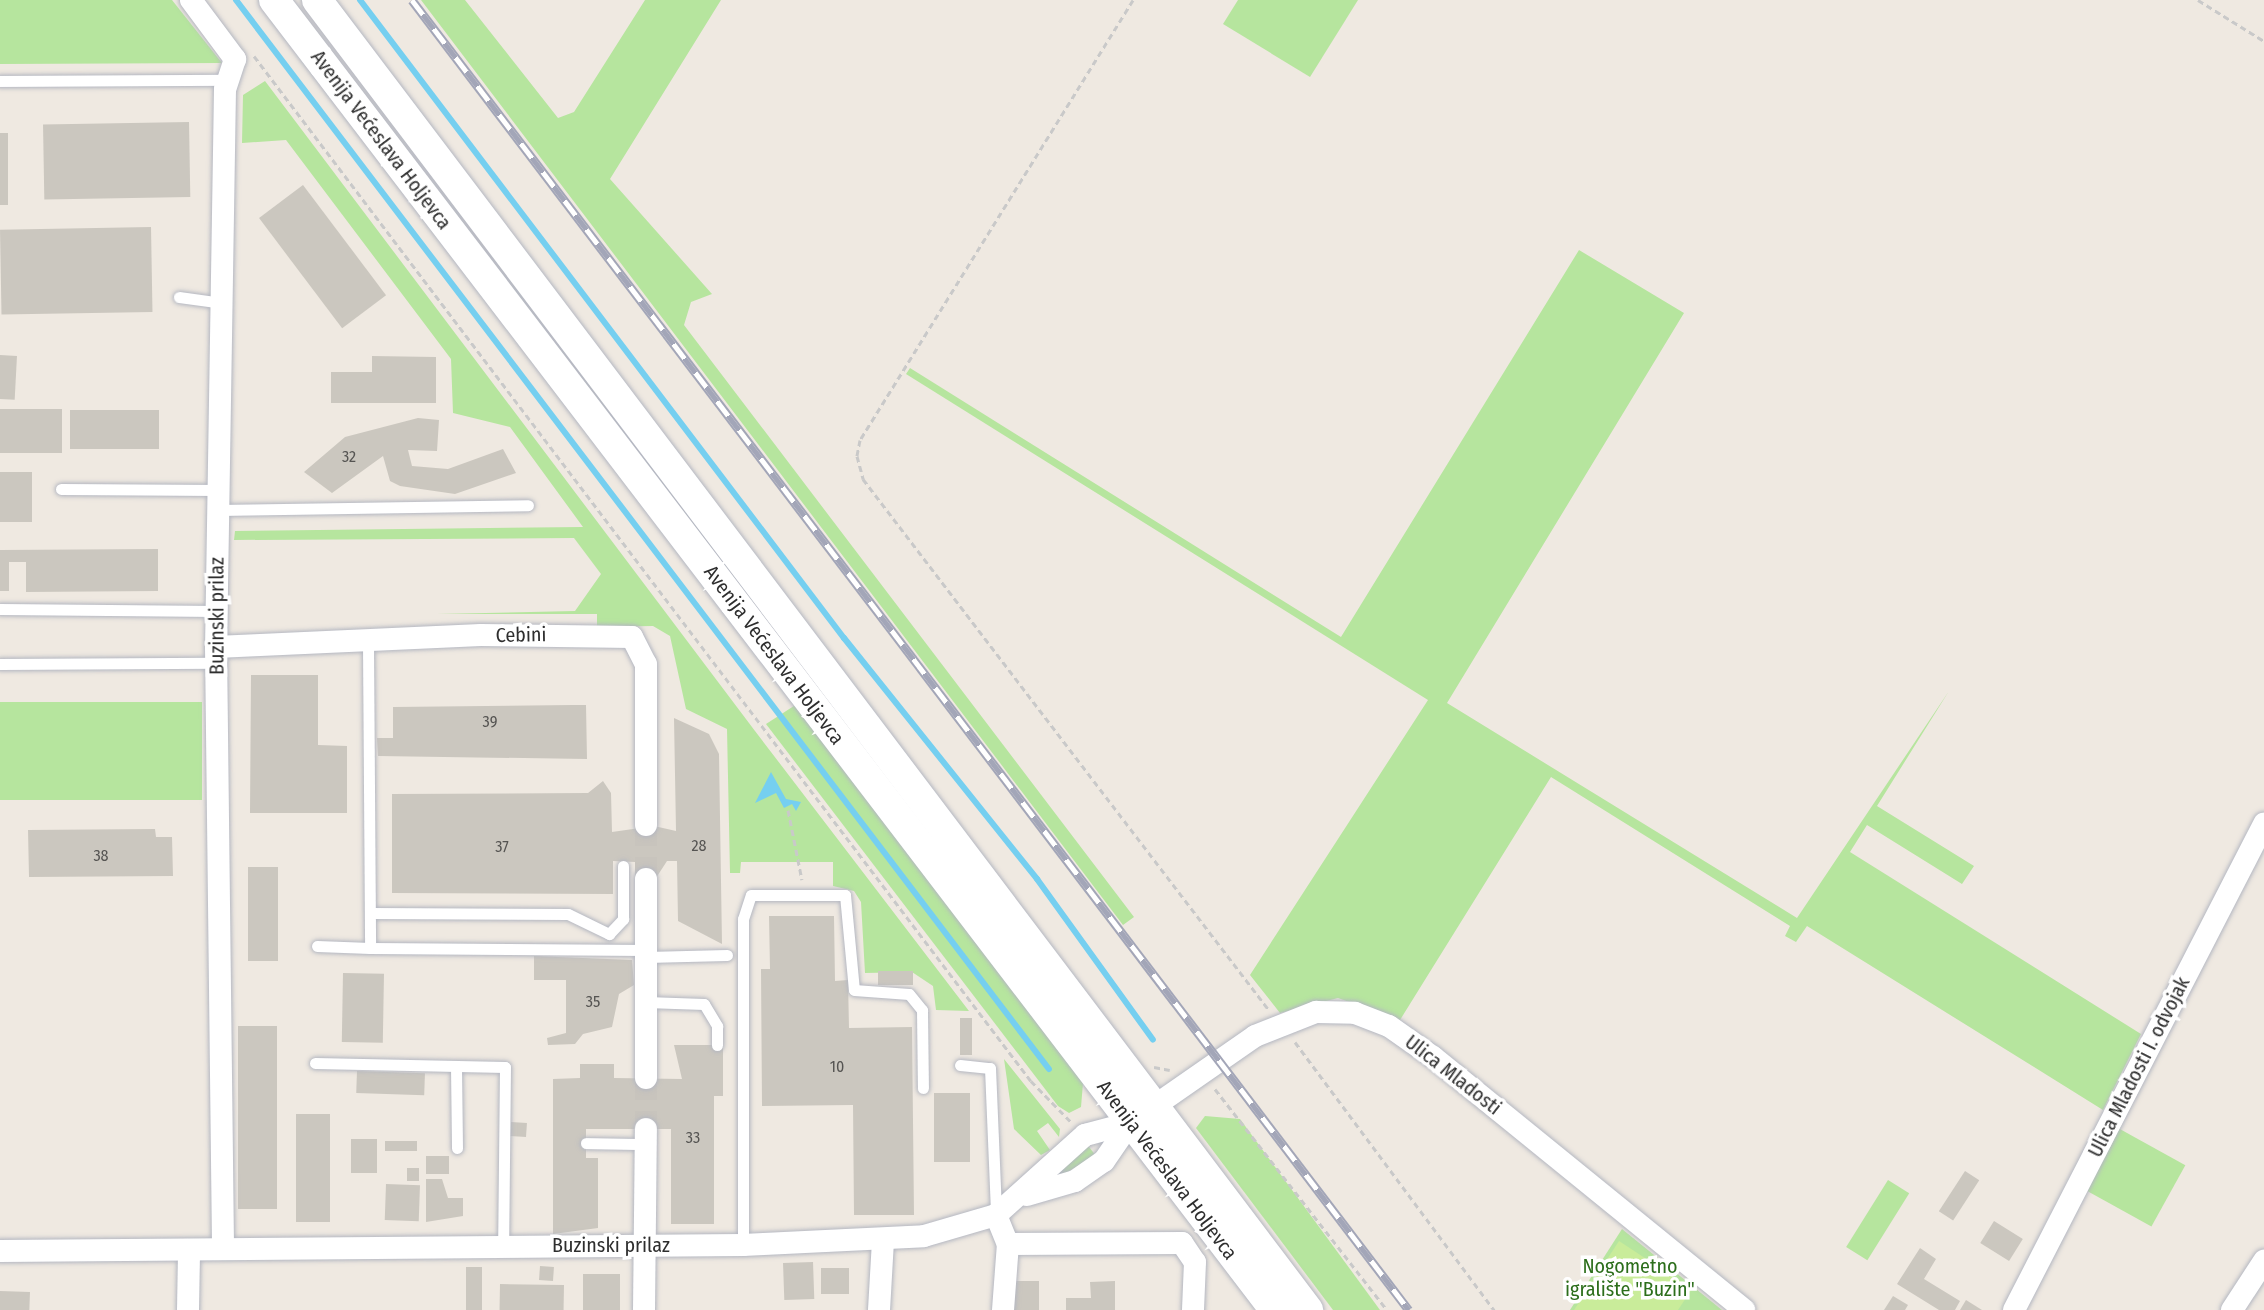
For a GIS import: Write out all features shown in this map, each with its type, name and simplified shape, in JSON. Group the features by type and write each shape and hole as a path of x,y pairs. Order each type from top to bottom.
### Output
{"main road":[{"name":"Avenija Većeslava Holjevca","path":"274,0 1142,1115 1308,1310"},
{"name":"Avenija Većeslava Holjevca","path":"317,0 1142,1115 1275,1310"}],"street":[{"name":"Buzinski prilaz","path":"191,0 233,55 229,80 222,303 216,655 223,1248"},
{"name":"Cebini","path":"216,655 481,635 632,637 646,664 646,825"},
{"name":"Ulica Mladosti I. odvojak","path":"2014,1310 2264,824"},
{"path":"646,879 646,1078"},
{"name":"Ulica Mladosti","path":"1142,1115 1199,1073 1280,1024 1327,1011 1389,1026 1744,1310"},
{"name":"Buzinski prilaz","path":"1027,1195 1075,1181 1104,1161 1142,1115"},
{"name":"Buzinski prilaz","path":"0,1251 743,1245 883,1241 949,1231 996,1215 1027,1195 1085,1135 1142,1115"},
{"path":"644,1310 646,1136"},
{"path":"996,1215 1008,1244 1003,1310"},
{"path":"879,1310 883,1241"},
{"path":"1008,1244 1172,1242 1188,1247 1195,1262 1193,1310"},
{"path":"188,1310 189,1250"},
{"path":"2232,1310 2264,1261"}],"lane":[{"path":"0,81 229,80"},
{"path":"179,297 222,303"},
{"path":"61,489 219,500 528,505"},
{"path":"0,609 217,611"},
{"path":"368,645 370,948"},
{"path":"0,664 216,655"},
{"path":"370,913 568,914 609,934 623,919 623,866"},
{"path":"743,1245 746,901 759,892 845,895 854,990 917,999 923,1088"},
{"path":"317,946 727,955"},
{"path":"646,1002 704,1004 717,1026 717,1045"},
{"path":"315,1063 505,1067 503,1245"},
{"path":"960,1065 990,1068 996,1215"},
{"path":"456,1066 457,1148"},
{"path":"586,1143 646,1136"}],"path":[{"path":"1133,0 860,440 857,456 863,479 1280,1024 1494,1310"},
{"path":"2198,0 2264,41"},
{"path":"251,52 1021,1069 1077,1126"},
{"path":"788,810 803,892"},
{"path":"1143,1059 1199,1073 1236,1110 1387,1310"}],"green space":[{"path":"0,0 172,0 222,63 0,64"},
{"path":"421,0 465,0 558,118 574,112 645,0 721,0 610,179 712,294 691,302 684,325 1134,917 1123,925"},
{"path":"1238,0 1358,0 1310,77 1223,24"},
{"path":"265,81 969,1011 936,1010 933,986 912,972 865,973 861,902 854,891 833,886 833,862 741,862 740,873 730,873 727,729 686,709 670,636 653,626 597,627 597,614 437,614 575,611 601,574 574,538 234,540 235,531 583,527 510,427 453,413 451,359 286,140 242,143 243,95"},
{"path":"1579,250 1684,313 1447,703 1797,918 1949,691 1877,806 1974,866 1962,884 1867,825 1850,852 2141,1034 2103,1110 1807,926 1796,942 1785,936 1790,926 1551,777 1400,1020 1338,998 1280,1013 1250,975 1428,700 906,374 910,368 1341,637"},
{"path":"0,702 202,702 202,800 0,800"},
{"path":"797,704 1083,1083 1081,1107 1069,1113 1058,1106 766,724"},
{"path":"1004,1059 1060,1129 1059,1137 1048,1123 1037,1131 1050,1150 1041,1155 1014,1129"},
{"path":"1205,1116 1240,1119 1380,1310 1333,1310 1196,1128"},
{"path":"2118,1128 2185,1165 2151,1227 2084,1189"},
{"path":"1086,1143 1096,1156 1060,1176 1058,1174"},
{"path":"1888,1180 1909,1193 1867,1260 1846,1247"},
{"name":"Nogometno igralište \"Buzin\"","path":"1622,1229 1722,1310 1570,1310"},
{"name":"Nogometno igralište \"Buzin\"","path":"1619,1241 1692,1289 1678,1310 1574,1310"}],"water":[{"path":"771,772 786,799 801,802 796,811 792,804 784,808 776,793 755,803"}],"building":[{"path":"189,122 190,197 44,200 43,125"},
{"path":"0,133 8,133 8,205 0,205"},
{"path":"303,185 386,295 342,328 259,218"},
{"path":"151,227 152,312 2,315 0,230"},
{"path":"0,355 17,356 15,400 0,399"},
{"path":"372,356 436,357 436,403 331,403 331,372 372,372"},
{"path":"0,409 62,409 62,453 0,453"},
{"path":"70,410 159,410 159,449 70,449"},
{"path":"418,418 439,420 437,451 408,450 412,466 448,469 503,449 516,473 455,494 400,486 390,481 383,456 332,493 304,472 345,437"},
{"path":"0,472 32,472 32,522 0,522"},
{"path":"158,549 158,591 26,592 26,562 9,562 9,591 0,591 0,550"},
{"path":"251,675 318,675 318,745 347,746 347,813 250,813"},
{"path":"586,705 587,759 378,756 377,738 393,738 393,707"},
{"path":"674,718 709,734 719,754 722,944 678,921 677,861 667,861 656,878 638,874 635,862 613,861 613,894 392,893 392,794 588,793 603,781 611,793 612,832 654,826 676,831"},
{"path":"155,829 156,837 172,837 173,876 29,877 28,830"},
{"path":"248,867 278,867 278,961 248,961"},
{"path":"769,916 834,916 835,981 848,980 849,1028 912,1027 914,1215 854,1215 853,1105 762,1106 761,969 770,969"},
{"path":"534,956 632,960 634,985 619,994 612,1027 583,1034 575,1044 548,1045 547,1038 566,1033 566,980 534,980"},
{"path":"878,971 913,971 913,985 878,985"},
{"path":"343,973 384,974 383,1043 342,1042"},
{"path":"960,1018 972,1018 972,1055 960,1055"},
{"path":"238,1026 277,1026 277,1209 238,1209"},
{"path":"674,1045 723,1045 723,1096 714,1096 714,1224 671,1224 671,1129 586,1129 586,1158 598,1158 598,1228 553,1234 553,1079 580,1078 580,1064 614,1064 614,1078 682,1079"},
{"path":"357,1071 425,1073 424,1095 356,1093"},
{"path":"934,1093 970,1093 970,1162 934,1162"},
{"path":"296,1114 330,1114 330,1222 296,1222"},
{"path":"511,1122 527,1123 526,1137 510,1136"},
{"path":"351,1139 377,1139 377,1173 351,1173"},
{"path":"385,1141 417,1141 417,1151 385,1151"},
{"path":"426,1156 449,1156 449,1174 426,1174"},
{"path":"407,1168 419,1168 419,1181 407,1181"},
{"path":"1965,1171 1979,1180 1953,1221 1939,1211"},
{"path":"426,1179 442,1179 448,1198 463,1198 463,1216 426,1222"},
{"path":"386,1184 420,1185 419,1221 385,1220"},
{"path":"1994,1221 2023,1239 2009,1261 1980,1243"},
{"path":"1920,1248 1936,1259 1924,1279 1960,1301 1955,1310 1939,1310 1897,1284"},
{"path":"813,1262 814,1299 784,1300 783,1263"},
{"path":"540,1266 554,1267 553,1281 539,1280"},
{"path":"466,1267 482,1267 482,1310 466,1310"},
{"path":"821,1268 849,1268 849,1294 821,1294"},
{"path":"583,1274 620,1274 620,1310 583,1310"},
{"path":"1014,1281 1039,1281 1039,1310 1014,1310"},
{"path":"1115,1281 1115,1310 1066,1310 1066,1298 1091,1298 1090,1282"},
{"path":"500,1284 564,1285 564,1310 500,1310"},
{"path":"0,1291 30,1292 29,1310 0,1310"},
{"path":"1893,1296 1908,1305 1905,1310 1884,1310"},
{"path":"1966,1300 1982,1310 1960,1310"}],"waterway":[{"path":"236,0 1049,1069"},
{"path":"360,0 844,638 1037,879 1153,1040"}],"tunnel":[{"path":"646,825 646,879"},
{"path":"646,1078 646,1129"}],"railway":[{"path":"412,0 1409,1310"}]}
